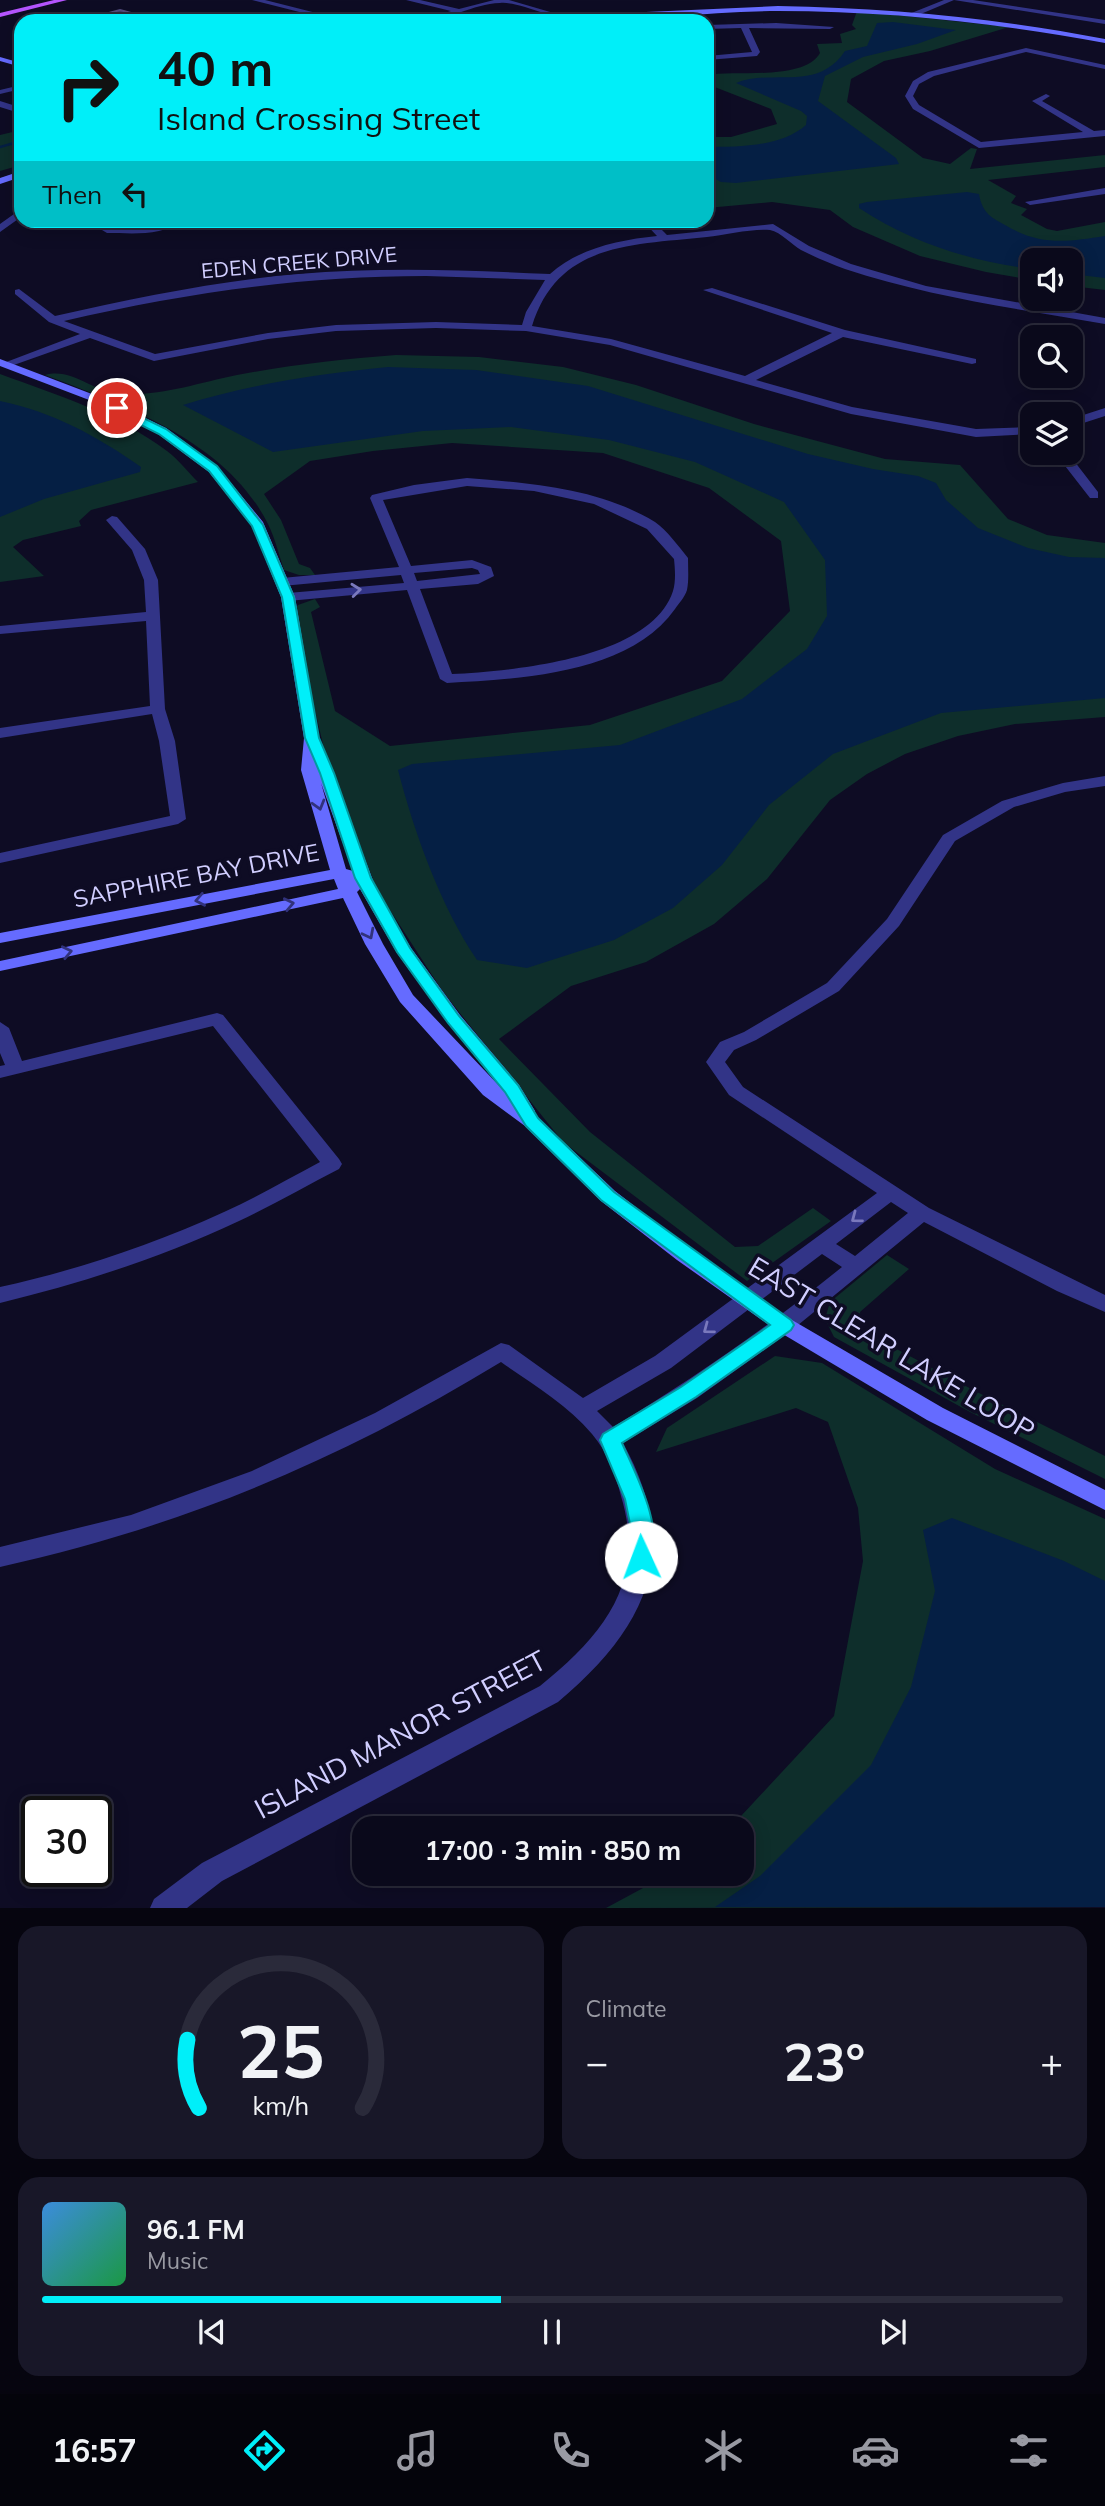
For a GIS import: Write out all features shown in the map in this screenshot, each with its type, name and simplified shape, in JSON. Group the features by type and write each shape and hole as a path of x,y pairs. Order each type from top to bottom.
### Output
{"main road":[{"path":"0,7 32,0"},
{"path":"0,15 63,0"}],"street":[{"path":"257,0 315,14"},
{"path":"410,0 460,11"},
{"path":"449,14 502,0 553,14"},
{"path":"899,12 928,0"},
{"path":"914,14 951,0"},
{"path":"958,0 1105,22"},
{"path":"490,3 531,14"},
{"path":"663,14 723,9 899,12 1000,24 1105,43"},
{"path":"714,57 756,52 744,26"},
{"path":"714,27 830,27"},
{"path":"1105,61 1079,61 1026,50 931,74 916,83 910,92 911,102 916,107 979,145 1105,132"},
{"path":"1093,60 1105,67"},
{"path":"1046,96 1036,101 1092,134"},
{"path":"1030,202 1105,191"},
{"path":"0,229 14,218"},
{"path":"526,328 552,277 567,264 594,251 629,242 773,227 805,248 847,266 925,289 1105,321"},
{"path":"107,230 150,228"},
{"path":"654,228 664,238"},
{"name":"EDEN CREEK DRIVE","path":"53,320 169,294 301,277 411,272 552,277"},
{"path":"708,290 842,333 972,361"},
{"path":"19,292 53,320 154,358 268,336 335,328 425,325 526,328 611,342 851,410 976,433 1020,431"},
{"path":"748,379 842,333"},
{"path":"4,363 88,335"},
{"path":"23,370 103,341"},
{"path":"4,363 133,415 162,431 213,469 258,525 288,597 312,738"},
{"path":"1083,419 1105,412"},
{"path":"1070,465 1094,495"},
{"path":"467,482 534,487 598,500 652,526 681,558 680,592 664,617 650,631 617,649 544,670 447,680 405,570 395,537 376,498 414,489 467,482"},
{"path":"0,858 178,819 167,741 158,709 151,580 138,549 112,520"},
{"path":"282,582 472,564 484,567 487,576 478,580 288,597"},
{"path":"0,630 151,616"},
{"path":"0,733 158,709"},
{"name":"EAST CLEAR LAKE LOOP","path":"312,738 309,770 347,892 406,998 490,1091 532,1122 608,1196 784,1325 935,1414 1105,1501"},
{"name":"EAST CLEAR LAKE LOOP","path":"312,738 327,773 363,878 402,949 454,1019 512,1089 532,1122"},
{"path":"1105,782 1063,788 1008,804 949,838 893,922 833,987 750,1036 727,1046 715,1062 736,1091 922,1213 1064,1286 1105,1304"},
{"name":"SAPPHIRE BAY DRIVE","path":"0,939 339,873 363,878"},
{"name":"SAPPHIRE BAY DRIVE","path":"0,966 347,892 363,878"},
{"path":"0,1028 7,1070 217,1019 332,1164 233,1216 184,1237 111,1264 0,1295"},
{"path":"582,1409 663,1362 890,1193"},
{"path":"610,1440 689,1392 784,1325 922,1213"},
{"path":"821,1244 856,1266"},
{"name":"ISLAND MANOR STREET","path":"0,1557 40,1549 135,1522 290,1465 377,1424 501,1351 582,1409 610,1440 636,1499 642,1529 641,1557 636,1586 623,1617 601,1648 580,1670 549,1694 223,1866 164,1908"}],"green space":[{"path":"857,11 1009,27 930,51 884,61 851,79 847,102 923,158 950,164 971,148 977,149 970,169 1105,155 1105,167 988,180 1016,196 1011,203 1027,209 1021,215 1047,229 1057,231 1105,222 1105,290 1083,287 1083,248 1020,248 1020,278 920,256 853,227 830,210 772,202 714,207 714,137 731,137 777,124 771,109 714,87 714,74 768,73 800,68 812,62 820,53 817,44 842,43 840,34 856,29 852,25"},
{"path":"14,132 14,167 0,171 0,135"},
{"path":"396,355 479,357 563,367 636,385 754,424 885,459 960,465 1008,519 1047,535 1105,543 1105,717 1015,724 958,736 905,754 867,774 830,800 767,879 714,924 646,962 571,986 499,1039 590,1132 735,1247 758,1246 813,1208 831,1221 747,1281 563,1142 443,992 377,890 325,753 292,612 298,605 315,599 320,607 311,612 335,711 390,746 590,725 722,681 790,611 781,541 709,488 603,453 452,443 310,461 264,494 281,520 299,564 310,568 315,575 299,575 284,570 268,524 250,495 227,470 171,430 108,400 45,375 64,374 111,393 136,394 166,391 277,368"},
{"path":"0,374 65,398 128,426 167,451 198,482 91,510 79,521 81,526 23,540 13,547 44,576 0,582"},
{"path":"887,1255 909,1269 860,1312 863,1331 1105,1456 1105,1479 970,1412 834,1337 825,1319 830,1302"},
{"path":"775,1356 822,1363 995,1469 1105,1519 1105,1907 606,1908 647,1886 754,1886 754,1816 741,1816 834,1716 863,1561 858,1508 828,1422 796,1408 656,1452 667,1428"}],"water":[{"path":"893,22 956,30 917,44 863,57 825,76 818,101 896,158 899,164 736,183 721,182 714,178 714,147 772,142 806,125 807,116 801,111 736,83 750,79 808,76 821,72 834,64 845,51 867,46 877,23"},
{"path":"967,192 979,194 987,213 1018,232 1030,236 1066,241 1105,236 1105,278 1083,275 1083,248 1020,248 1020,267 942,249 900,231 859,208 859,204"},
{"path":"388,367 476,370 588,386 808,454 918,476 936,483 946,500 978,528 1028,548 1069,557 1105,558 1105,698 941,713 833,754 769,805 722,865 673,908 614,940 527,968 477,960 440,893 412,818 398,770 412,764 620,745 742,699 807,649 827,616 825,560 784,502 695,462 609,440 511,427 423,431 273,452 183,405 285,381"},
{"path":"0,401 74,426 141,467 140,472 44,499 0,517"},
{"path":"952,1518 1064,1561 1105,1581 1105,1907 715,1907 745,1886 754,1886 754,1880 871,1765 911,1687 935,1591 923,1530"}],"building":[{"path":"120,10 135,14 105,14"}],"waterway":[{"path":"0,147 14,143"}],"route":[{"path":"117,408 162,431 213,469 258,525 288,597 312,738 327,773 363,878 402,949 454,1019 512,1089 532,1122 608,1196 684,1255 784,1325 689,1392 610,1440 636,1499 642,1529 641,1557"}]}
